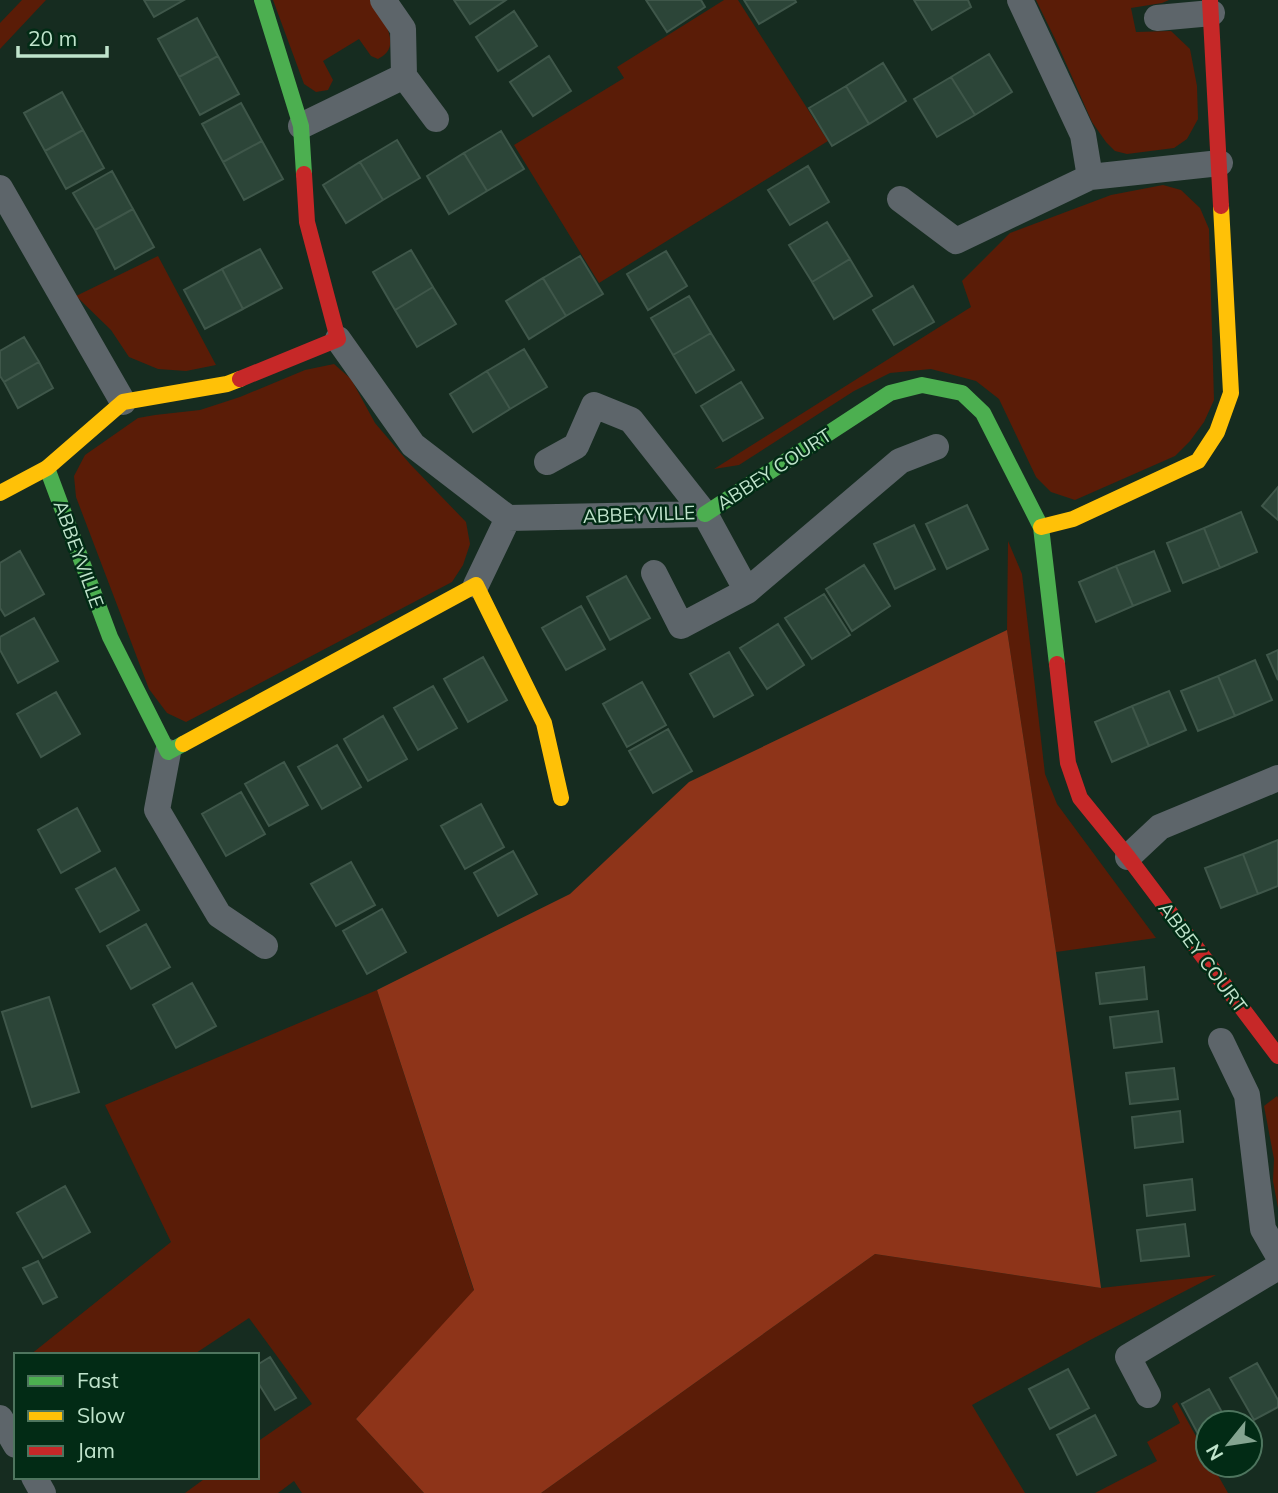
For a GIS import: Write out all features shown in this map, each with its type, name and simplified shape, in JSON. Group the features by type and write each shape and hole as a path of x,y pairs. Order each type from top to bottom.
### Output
{"street":[{"path":"262,0 301,126 307,222 338,339 413,445 508,519 476,584 168,752 157,810 219,915 265,946"},
{"path":"383,0 403,29 404,76 436,119"},
{"path":"1020,0 1083,135 1090,177"},
{"path":"1041,527 1073,519 1198,461 1217,432 1231,393 1211,7 1157,18"},
{"path":"301,126 404,76"},
{"path":"900,199 956,241 1090,177 1220,163"},
{"path":"0,188 123,402"},
{"path":"0,493 47,468 123,402 227,384 338,339"},
{"name":"ABBEY COURT","path":"747,591 705,513 890,393 922,385 962,393 982,413 1041,527 1068,763 1080,798 1278,1056"},
{"name":"ABBEYVILLE","path":"547,462 576,446 594,405 631,420 705,513"},
{"path":"654,573 681,626 747,591 900,461 936,447"},
{"name":"ABBEYVILLE","path":"47,468 110,637 168,752"},
{"name":"ABBEYVILLE","path":"508,519 705,513"},
{"path":"476,584 544,723 561,798"},
{"path":"1128,858 1160,827 1278,778"},
{"name":"ABBEY COURT","path":"1221,1041 1247,1095 1263,1229 1278,1255"},
{"path":"1148,1395 1128,1357 1278,1267"},
{"path":"0,1418 14,1442"}],"shaded area":[{"path":"22,0 46,0 0,49 0,23"},
{"path":"273,0 371,0 386,25 390,46 378,59 371,56 359,39 323,61 333,80 328,90 316,92 304,84"},
{"path":"724,0 738,0 828,141 599,283 514,145 624,78 617,67"},
{"path":"1036,0 1169,0 1131,8 1136,32 1171,31 1190,49 1197,86 1198,119 1187,139 1174,148 1127,154 1115,151 1092,122"},
{"path":"1163,185 1181,190 1200,208 1209,229 1214,400 1204,422 1175,456 1075,500 1051,492 1036,477 999,399 976,381 931,369 890,373 854,391 739,465 714,469 971,307 962,281 1010,233 1111,195"},
{"path":"158,256 216,365 186,371 158,369 129,357 111,330 76,296"},
{"path":"334,364 351,379 375,423 466,522 470,544 463,565 452,582 186,722 167,713 149,689 76,497 74,476 85,455 138,418 200,410 305,370"},
{"path":"1008,541 1022,574 1045,774 1057,804 1156,938 1056,952 1007,630"},
{"path":"1007,630 1056,952 1101,1288 875,1254 541,1493 424,1493 356,1419 474,1290 377,990 570,894 689,782"},
{"path":"377,990 474,1291 356,1419 424,1493 302,1493 294,1481 278,1493 185,1493 204,1479 259,1479 259,1441 312,1404 249,1318 196,1353 32,1353 171,1242 105,1105"},
{"path":"1277,1096 1278,1208 1273,1181 1274,1159 1264,1106"},
{"path":"875,1254 1101,1288 1216,1275 972,1405 1025,1493 541,1493"},
{"path":"1177,1402 1194,1433 1194,1479 1220,1479 1228,1493 1095,1493 1157,1461 1147,1442 1180,1423 1172,1406"}],"building":[{"path":"144,0 184,0 154,17"},
{"path":"454,0 506,0 470,24"},
{"path":"646,0 701,0 705,7 667,32"},
{"path":"744,0 795,0 796,2 759,24"},
{"path":"914,0 968,0 971,7 932,30"},
{"path":"514,11 537,46 498,71 476,37"},
{"path":"197,18 218,56 179,77 158,39"},
{"path":"989,54 1012,92 975,115 951,77"},
{"path":"218,56 239,94 200,115 179,77"},
{"path":"549,56 571,91 533,116 510,82"},
{"path":"883,63 906,101 869,124 846,86"},
{"path":"951,77 975,115 937,137 914,99"},
{"path":"846,86 869,124 832,146 809,108"},
{"path":"62,92 83,130 45,151 24,113"},
{"path":"241,103 262,141 223,162 202,124"},
{"path":"83,130 104,168 66,189 45,151"},
{"path":"501,131 524,169 487,191 464,153"},
{"path":"397,140 420,178 383,200 360,162"},
{"path":"262,141 283,179 244,200 223,162"},
{"path":"464,153 487,191 449,214 427,176"},
{"path":"360,162 383,200 346,223 323,185"},
{"path":"808,166 829,202 790,225 768,190"},
{"path":"112,171 133,209 95,230 73,193"},
{"path":"133,209 154,247 115,269 95,230"},
{"path":"827,222 850,259 812,282 789,245"},
{"path":"260,249 282,288 243,309 222,269"},
{"path":"411,250 433,287 395,310 373,272"},
{"path":"666,251 687,286 648,310 627,274"},
{"path":"580,256 603,294 566,316 543,278"},
{"path":"850,259 872,296 834,319 812,282"},
{"path":"222,269 243,309 205,329 184,290"},
{"path":"543,278 566,316 529,339 506,301"},
{"path":"913,286 934,322 894,345 873,310"},
{"path":"433,287 456,324 417,347 395,310"},
{"path":"689,296 711,333 673,355 651,318"},
{"path":"711,333 734,370 696,393 673,355"},
{"path":"24,337 39,362 4,382 0,376 0,351"},
{"path":"524,349 547,387 510,409 487,371"},
{"path":"39,362 53,388 18,408 4,382"},
{"path":"487,371 510,409 473,432 450,394"},
{"path":"741,382 763,418 723,441 701,406"},
{"path":"1278,487 1278,520 1262,506"},
{"path":"967,505 988,549 947,569 926,524"},
{"path":"1241,512 1257,552 1220,568 1204,528"},
{"path":"914,525 935,569 895,589 874,544"},
{"path":"1204,528 1220,568 1183,583 1167,543"},
{"path":"20,551 44,594 5,616 0,608 0,563"},
{"path":"1154,551 1170,591 1133,606 1116,566"},
{"path":"864,565 890,606 852,631 826,589"},
{"path":"1116,566 1133,606 1096,622 1079,582"},
{"path":"626,576 650,618 610,640 587,597"},
{"path":"824,594 850,635 812,659 785,618"},
{"path":"581,606 605,649 566,670 542,628"},
{"path":"34,618 58,661 18,683 0,650 0,637"},
{"path":"778,624 804,665 767,689 740,648"},
{"path":"1278,650 1278,680 1267,655"},
{"path":"729,652 753,695 714,717 690,674"},
{"path":"483,657 507,700 468,722 444,679"},
{"path":"1255,660 1272,700 1235,716 1218,676"},
{"path":"1218,676 1235,716 1198,731 1181,691"},
{"path":"642,682 666,725 627,747 603,704"},
{"path":"433,686 457,728 418,750 394,708"},
{"path":"1169,691 1186,730 1149,746 1132,706"},
{"path":"56,692 80,734 41,757 17,714"},
{"path":"1132,706 1149,746 1112,762 1095,722"},
{"path":"383,716 407,759 368,781 344,739"},
{"path":"668,729 692,771 653,793 629,751"},
{"path":"337,745 361,787 322,809 298,767"},
{"path":"284,762 308,805 269,826 245,784"},
{"path":"241,792 265,834 226,856 202,814"},
{"path":"481,804 504,847 465,869 441,826"},
{"path":"77,808 100,851 61,873 38,830"},
{"path":"1278,840 1278,886 1258,894 1243,854"},
{"path":"513,851 537,894 498,916 474,873"},
{"path":"1243,854 1258,894 1221,908 1205,868"},
{"path":"351,862 375,905 336,926 311,884"},
{"path":"115,868 139,910 100,932 76,889"},
{"path":"382,909 406,952 367,974 343,931"},
{"path":"146,924 170,967 131,989 107,946"},
{"path":"1144,967 1147,999 1100,1004 1096,973"},
{"path":"192,983 216,1026 176,1048 153,1005"},
{"path":"49,997 79,1092 32,1107 2,1012"},
{"path":"1158,1011 1162,1042 1114,1048 1110,1017"},
{"path":"1174,1068 1178,1099 1130,1104 1126,1073"},
{"path":"1180,1111 1183,1142 1135,1148 1132,1117"},
{"path":"1192,1179 1195,1210 1147,1216 1144,1185"},
{"path":"65,1186 90,1232 43,1258 17,1213"},
{"path":"1185,1224 1189,1256 1141,1261 1137,1230"},
{"path":"38,1261 57,1297 43,1304 23,1268"},
{"path":"270,1357 296,1398 275,1410 259,1384 259,1364"},
{"path":"1257,1363 1278,1400 1278,1407 1264,1415 1264,1409 1248,1409 1230,1378"},
{"path":"1068,1369 1089,1408 1050,1429 1029,1389"},
{"path":"1209,1389 1220,1409 1194,1409 1194,1426 1182,1404"},
{"path":"1095,1415 1116,1455 1077,1475 1057,1435"}],"traffic: fast":[{"path":"262,0 301,126 304,174"},
{"path":"705,514 890,393 922,385 962,393 983,413 1041,527 1057,664"},
{"path":"47,468 110,637 168,752 183,744"}],"traffic: slow":[{"path":"1041,527 1073,519 1198,461 1217,432 1231,393 1221,206"},
{"path":"0,493 47,468 123,402 227,384 240,379"},
{"path":"183,744 476,585 544,723 561,798"}],"traffic: jam":[{"path":"1210,0 1221,206"},
{"path":"240,379 338,339 307,222 304,174"},
{"path":"1057,664 1068,763 1080,798 1128,857 1278,1056"}]}
